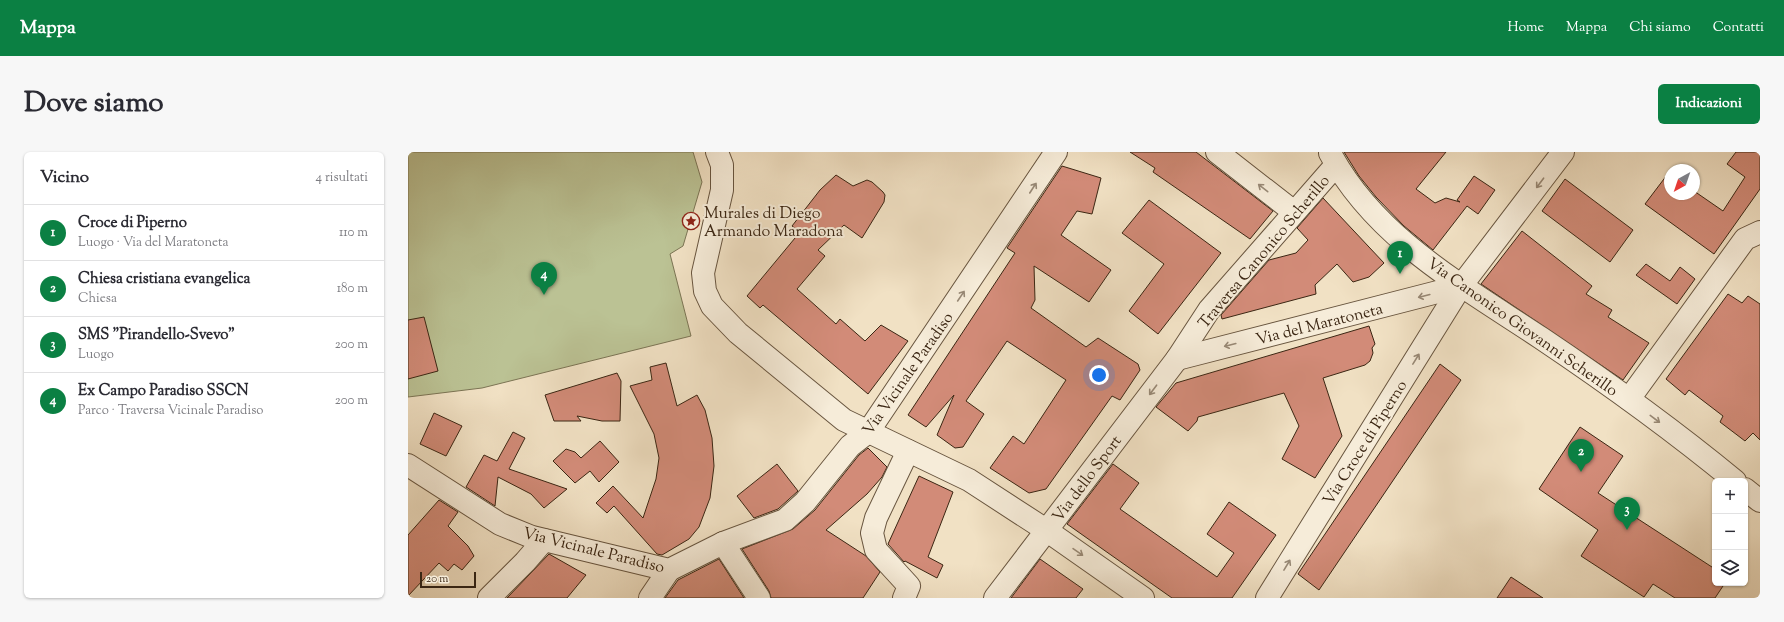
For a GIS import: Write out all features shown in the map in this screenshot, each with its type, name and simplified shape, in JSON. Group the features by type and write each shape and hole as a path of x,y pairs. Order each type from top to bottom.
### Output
{"street":[{"path":"717,152 722,165 722,190 703,273 705,291 712,306 738,333 844,420 968,480 1046,530 1143,598"},
{"name":"Via Vicinale Paradiso","path":"408,465 500,524 532,537 669,570 723,543 785,520 805,502 850,446 868,432 1056,152"},
{"path":"1217,152 1294,212"},
{"name":"Via Croce di Piperno","path":"1267,598 1461,286 1563,152"},
{"name":"Traversa Canonico Scherillo","path":"1177,359 1209,310 1294,212 1333,158"},
{"name":"Via Canonico Giovanni Scherillo","path":"1333,158 1342,176 1371,212 1402,240 1461,286 1541,338 1629,399 1731,478"},
{"path":"1629,399 1745,239 1760,232"},
{"name":"Via del Maratoneta","path":"1177,359 1461,286"},
{"name":"Via dello Sport","path":"995,598 1177,359"},
{"path":"904,598 908,586 876,550 872,533 876,518 908,451"},
{"path":"1748,491 1760,501"},
{"path":"489,598 525,562 544,540"},
{"path":"723,543 759,598"},
{"path":"650,598 669,570"}],"green space":[{"path":"408,152 693,152 702,182 683,246 670,254 691,336 482,388 408,397"}],"building":[{"path":"1130,152 1196,152 1273,211 1250,239 1153,172 1155,168"},
{"path":"1344,152 1446,152 1416,189 1435,203 1446,198 1460,202 1457,200 1474,176 1495,190 1478,214 1467,206 1433,250 1404,226 1376,197 1359,176"},
{"path":"1736,152 1760,152 1760,189 1714,254 1645,204 1664,179 1664,200 1700,200 1700,195 1723,211 1745,177 1727,164"},
{"path":"1062,166 1101,178 1092,214 1077,211 1061,235 1111,270 1089,302 1034,266 1035,300 1031,308 1086,347 1098,338 1138,364 1140,370 1120,400 1112,396 1046,489 1029,493 990,468 1013,436 1024,444 1066,380 1007,341 966,401 984,414 963,447 955,448 937,435 954,395 926,427 908,415 1015,253 1007,248"},
{"path":"836,175 853,186 867,180 872,182 885,195 884,202 862,238 844,225 818,250 825,256 797,289 836,324 840,319 865,341 881,325 908,341 868,394 763,305 760,308 747,296 800,232 792,226 820,190"},
{"path":"1565,179 1633,230 1610,262 1542,211"},
{"path":"1323,198 1384,263 1369,277 1353,282 1337,264 1315,285 1316,294 1222,319 1221,315 1269,260 1296,253 1308,240 1297,228"},
{"path":"1149,200 1221,253 1158,334 1129,311 1164,264 1122,233"},
{"path":"1522,231 1592,286 1586,294 1612,310 1608,317 1649,343 1623,380 1481,284"},
{"path":"1646,264 1670,281 1680,267 1695,279 1677,304 1636,275"},
{"path":"1728,294 1742,303 1748,296 1760,304 1760,440 1753,433 1745,441 1720,422 1723,416 1689,390 1685,395 1666,379"},
{"path":"424,317 438,371 408,379 408,320"},
{"path":"1369,326 1375,344 1372,348 1373,353 1370,361 1365,365 1323,378 1342,436 1315,478 1282,459 1299,426 1284,393 1198,417 1197,421 1188,431 1156,407 1176,383"},
{"path":"666,363 677,406 697,395 705,410 712,438 714,466 710,498 699,527 689,539 662,555 657,554 614,506 607,513 596,503 613,486 643,518 656,479 659,458 654,434 630,386 652,380 650,367"},
{"path":"1440,364 1461,380 1319,590 1298,574"},
{"path":"617,373 621,381 620,421 602,421 577,416 581,421 554,421 545,395"},
{"path":"434,413 462,426 446,456 420,444"},
{"path":"1580,427 1623,456 1598,493 1712,567 1712,586 1723,586 1715,598 1675,598 1653,584 1644,597 1581,556 1598,530 1539,489"},
{"path":"513,432 525,438 509,469 567,489 544,508 531,494 498,477 495,506 466,487 484,455 497,461"},
{"path":"600,441 619,462 599,482 590,471 575,483 553,461 566,449 575,452 581,458"},
{"path":"868,448 887,467 882,477 867,494 826,530 866,556 880,572 863,598 771,598 769,591 742,549 793,529 815,510 859,455"},
{"path":"777,464 798,491 778,509 754,518 737,496"},
{"path":"1113,464 1139,483 1120,509 1217,577 1234,553 1207,534 1229,502 1276,535 1232,598 1172,598 1067,524"},
{"path":"919,476 953,492 928,557 943,565 937,578 905,561 904,562 888,544"},
{"path":"439,500 458,512 448,526 468,546 474,556 462,570 454,564 448,571 439,563 408,596 408,535"},
{"path":"549,554 586,575 567,598 507,598"},
{"path":"719,559 744,598 665,598 678,580"},
{"path":"1040,559 1083,589 1076,598 1011,598"},
{"path":"1511,577 1543,598 1497,598"}],"place":[{"name":"Murales di Diego Armando Maradona","path":"691,221"},
{"name":"Croce di Piperno","path":"1400,274"},
{"name":"Ex Campo Paradiso SSCN","path":"544,295"},
{"name":"Chiesa cristiana evangelica","path":"1581,472"},
{"name":"SMS \"Pirandello-Svevo\"","path":"1627,530"}]}
